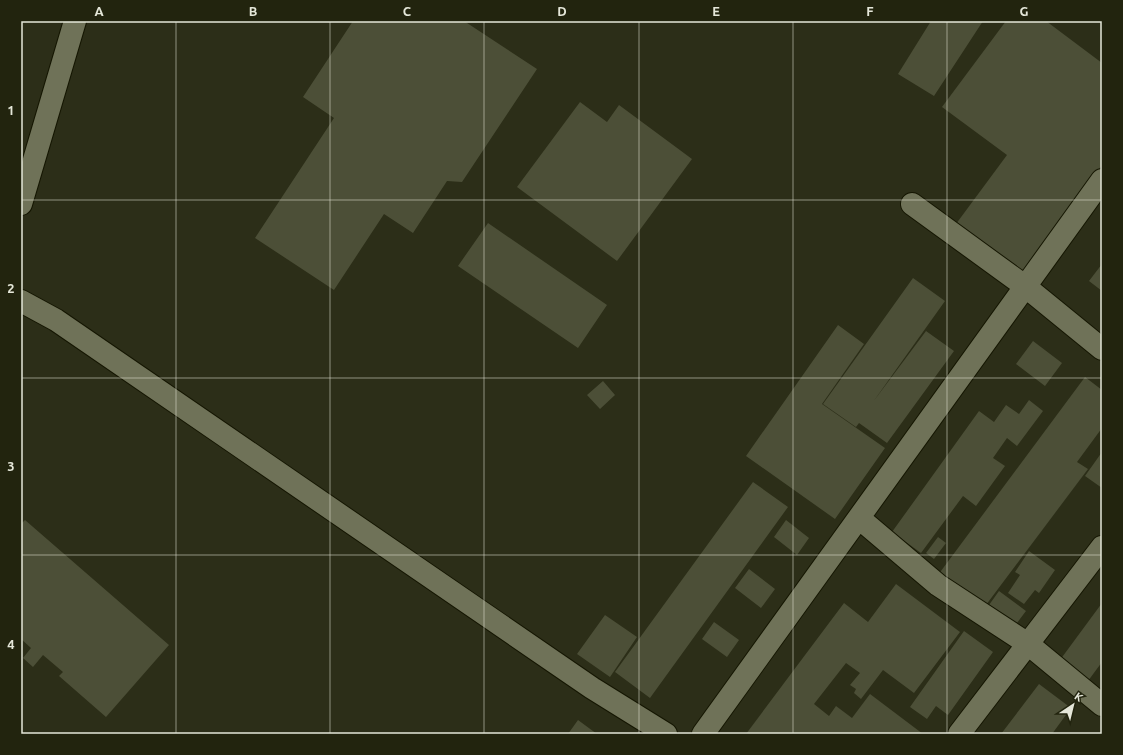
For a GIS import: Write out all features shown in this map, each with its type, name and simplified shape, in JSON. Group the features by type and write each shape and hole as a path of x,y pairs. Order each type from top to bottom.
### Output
{"street":[{"path":"21,204 75,21"},
{"path":"703,734 1102,180"},
{"path":"912,204 1026,287 1102,349"},
{"path":"21,301 63,325 592,688 666,734"},
{"path":"859,518 938,585 1028,644 1102,705"},
{"path":"959,734 1102,547"}],"building":[{"path":"353,21 464,21 537,69 462,182 447,181 413,233 384,214 334,290 255,238 334,118 303,97"},
{"path":"931,21 983,21 934,96 898,74"},
{"path":"1006,21 1046,21 1102,63 1102,165 1019,277 953,228 1007,155 942,107"},
{"path":"580,102 607,122 619,105 692,159 617,261 517,187"},
{"path":"488,223 607,305 578,348 458,266"},
{"path":"1102,264 1102,291 1089,281"},
{"path":"913,278 945,301 873,402 926,331 954,351 887,443 859,423 856,427 823,404"},
{"path":"838,325 864,344 822,404 885,448 835,519 746,456"},
{"path":"1033,341 1062,363 1045,386 1016,364"},
{"path":"1085,377 1102,390 1102,428 1077,462 1088,469 983,609 938,575"},
{"path":"603,381 615,395 600,409 587,395"},
{"path":"1029,400 1043,411 1017,446 1007,438 993,458 1005,466 976,506 963,496 921,553 892,532 979,411 994,422 1006,405 1019,414"},
{"path":"1102,452 1102,488 1085,476"},
{"path":"753,482 788,507 650,698 615,672"},
{"path":"25,520 169,645 106,717 59,676 63,672 43,655 33,667 23,658 31,648 21,639 21,524"},
{"path":"786,520 809,538 797,555 774,537"},
{"path":"938,537 946,543 934,559 926,553"},
{"path":"1029,551 1055,570 1039,593 1035,590 1024,604 1008,593 1020,575 1015,572"},
{"path":"749,569 775,589 761,608 735,588"},
{"path":"896,584 960,632 914,693 883,670 861,699 854,693 856,689 850,685 860,673 846,663 814,704 829,716 836,706 852,718 870,694 923,734 746,734 844,603 868,622"},
{"path":"999,591 1026,611 1011,631 984,612"},
{"path":"1102,603 1102,662 1088,681 1060,660"},
{"path":"605,615 637,637 610,677 577,654"},
{"path":"714,622 739,640 727,657 702,639"},
{"path":"964,631 993,652 948,715 936,706 927,719 910,707"},
{"path":"1039,684 1071,708 1052,734 1001,734"},
{"path":"578,720 597,734 568,734"}]}
